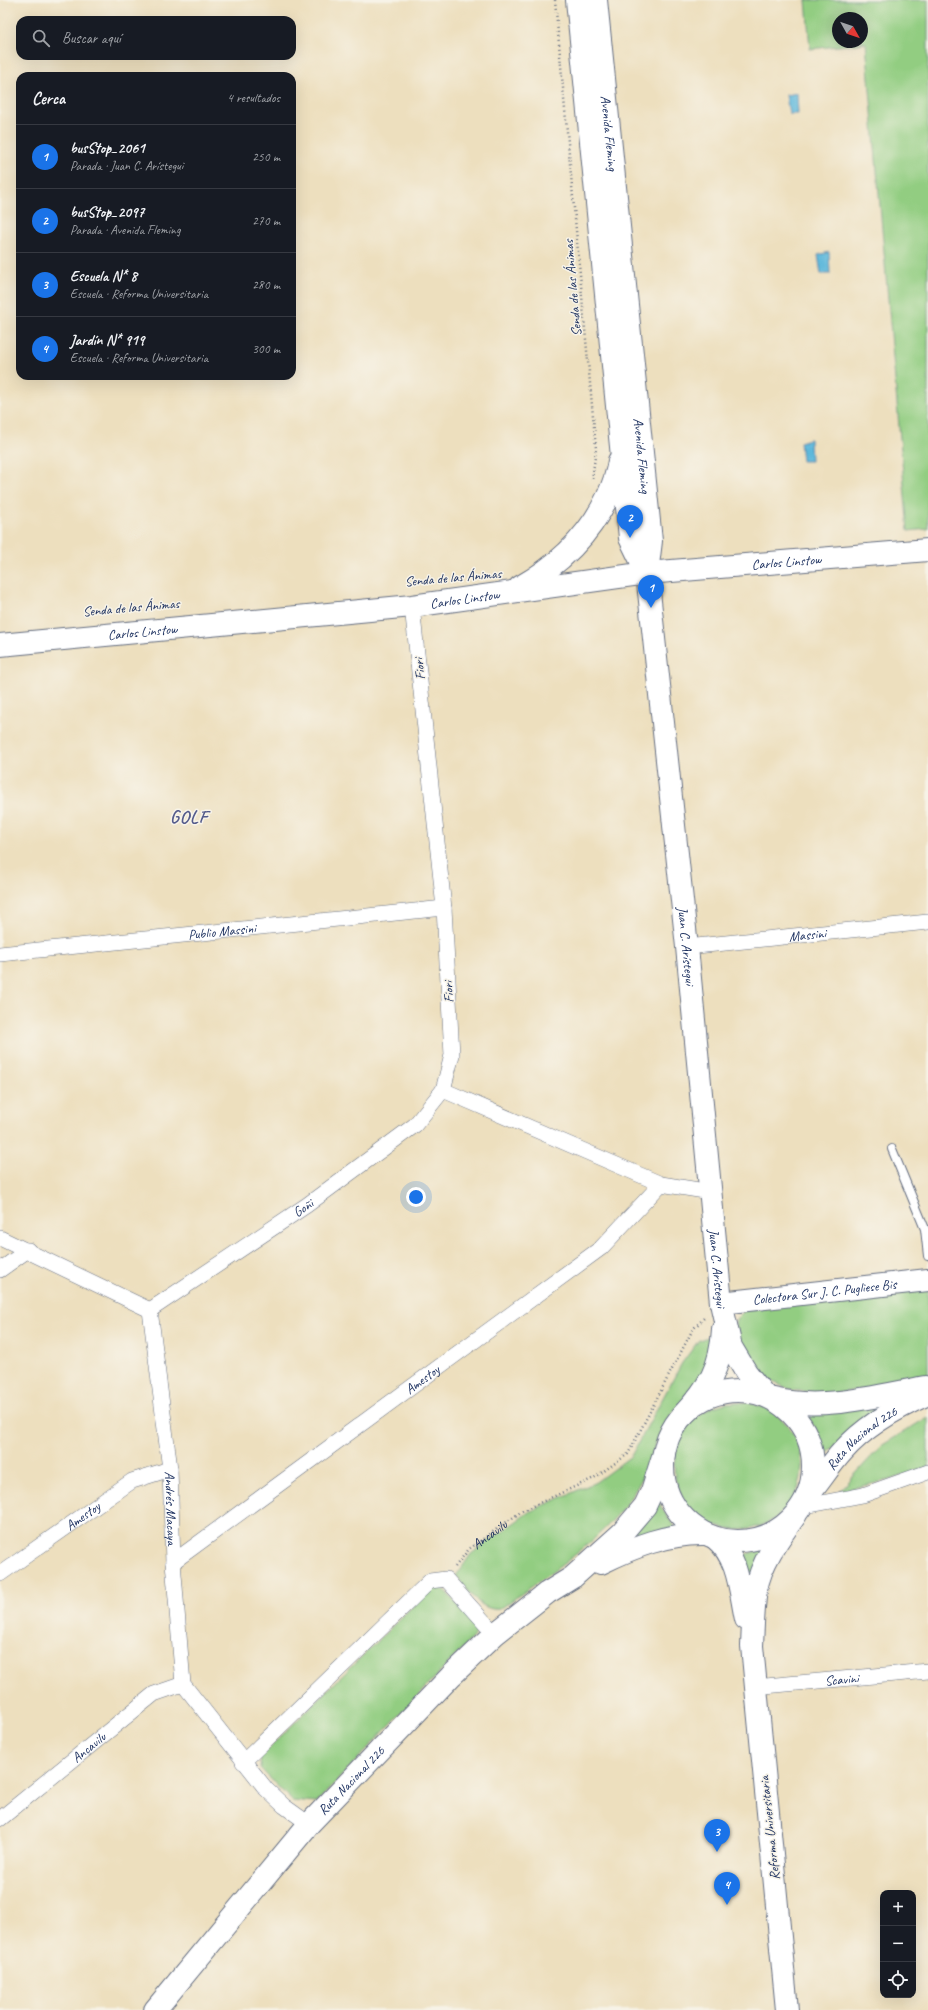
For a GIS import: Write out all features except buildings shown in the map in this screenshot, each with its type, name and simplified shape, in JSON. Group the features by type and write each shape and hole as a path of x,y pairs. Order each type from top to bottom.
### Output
{"main road":[{"name":"Avenida Fleming","path":"577,0 622,442 630,538 647,573"},
{"name":"Avenida Fleming","path":"596,0 651,541 647,573"},
{"path":"512,592 557,563 591,528 612,486 618,470 622,442"},
{"name":"Carlos Linstow","path":"0,645 412,606 647,573 928,550"},
{"name":"Juan C. Arístegui","path":"647,573 687,947 722,1311 723,1341 716,1370 705,1390 683,1415"},
{"name":"Colectora Sur J. C. Pugliese Bis","path":"722,1311 928,1280"},
{"name":"Juan C. Arístegui","path":"722,1311 731,1347 735,1356 768,1397"},
{"name":"Ruta Nacional 226","path":"572,1577 622,1533 645,1506 652,1491 671,1432 683,1415 700,1402 719,1393 741,1391 791,1402 840,1402 928,1386"},
{"name":"Ruta Nacional 226","path":"155,2010 309,1824 452,1676 495,1634 547,1593 572,1577 621,1552 680,1535 710,1536 737,1542 758,1539 778,1530 801,1507 843,1451 858,1437 885,1416 928,1394"},
{"name":"Ruta Nacional 226","path":"768,1397 787,1409 800,1423 809,1440 813,1460 813,1472 801,1507"},
{"name":"Ruta Nacional 226","path":"664,1452 663,1472 667,1492 676,1509 689,1523 710,1536"},
{"name":"Reforma Universitaria","path":"752,1646 756,1589 760,1574 775,1544 801,1507"},
{"name":"Reforma Universitaria","path":"710,1536 724,1546 735,1567 752,1646 787,2010"}],"street":[{"name":"Fiori","path":"412,606 444,908 452,1055 442,1090"},
{"name":"Publio Massini","path":"0,954 444,908"},
{"name":"Massini","path":"687,947 928,922"},
{"path":"442,1090 661,1184 711,1192"},
{"name":"Goñi","path":"150,1310 307,1205 415,1125 442,1090"},
{"name":"Amestoy","path":"174,1562 602,1248 661,1184"},
{"path":"0,1238 28,1250 150,1310"},
{"path":"0,1270 28,1250"},
{"name":"Andrés Macaya","path":"150,1310 170,1469 182,1684"},
{"name":"Amestoy","path":"0,1574 132,1481 170,1469"},
{"path":"801,1507 863,1495 928,1472"},
{"path":"243,1762 430,1581 446,1578 495,1634"},
{"name":"Scavini","path":"755,1687 928,1671"},
{"path":"182,1684 266,1789 284,1806 309,1824"},
{"name":"Ancavilu","path":"0,1819 154,1694 182,1684"}],"lane":[{"path":"892,1149 925,1229 928,1256"}],"path":[{"name":"Senda de las Ánimas","path":"555,0 596,449 590,484"},
{"name":"Ancavilu","path":"446,1578 469,1549 522,1511 594,1478 628,1454 692,1329 722,1311"}],"green space":[{"path":"806,0 928,0 928,529 908,531 866,48 868,48 868,12 832,12 832,47 810,49"},
{"path":"928,1288 928,1378 833,1394 792,1390 761,1377 745,1358 735,1323 738,1317 745,1310"},
{"path":"711,1336 712,1351 710,1371 708,1375 670,1415 636,1489 609,1524 556,1570 500,1609 486,1607 480,1603 469,1593 456,1576 471,1554 529,1512 596,1482 631,1456 682,1363 699,1340"},
{"path":"891,1399 827,1453 824,1452 819,1434 806,1414"},
{"path":"732,1402 744,1402 763,1406 784,1420 798,1441 802,1466 798,1491 784,1512 763,1526 744,1530 732,1530 713,1526 692,1512 678,1491 674,1472 674,1460 678,1441 692,1420 713,1406"},
{"path":"928,1417 928,1467 889,1480 840,1491 881,1446"},
{"path":"656,1494 661,1507 675,1528 629,1542"},
{"path":"765,1549 748,1602 736,1557"},
{"path":"442,1588 475,1623 476,1634 316,1803 292,1801 260,1768 261,1756 429,1590"}],"water":[{"path":"797,93 798,114 789,114 786,95"},
{"path":"829,252 830,274 821,274 818,255"},
{"path":"810,439 811,461 802,461 800,442"}],"place":[{"name":"busStop_2097","path":"630,538"},
{"name":"busStop_2061","path":"651,608"},
{"name":"Escuela N* 8","path":"717,1852"},
{"name":"Jardín N* 919","path":"727,1905"}],"district":[{"name":"GOLF","path":"189,817"}]}
